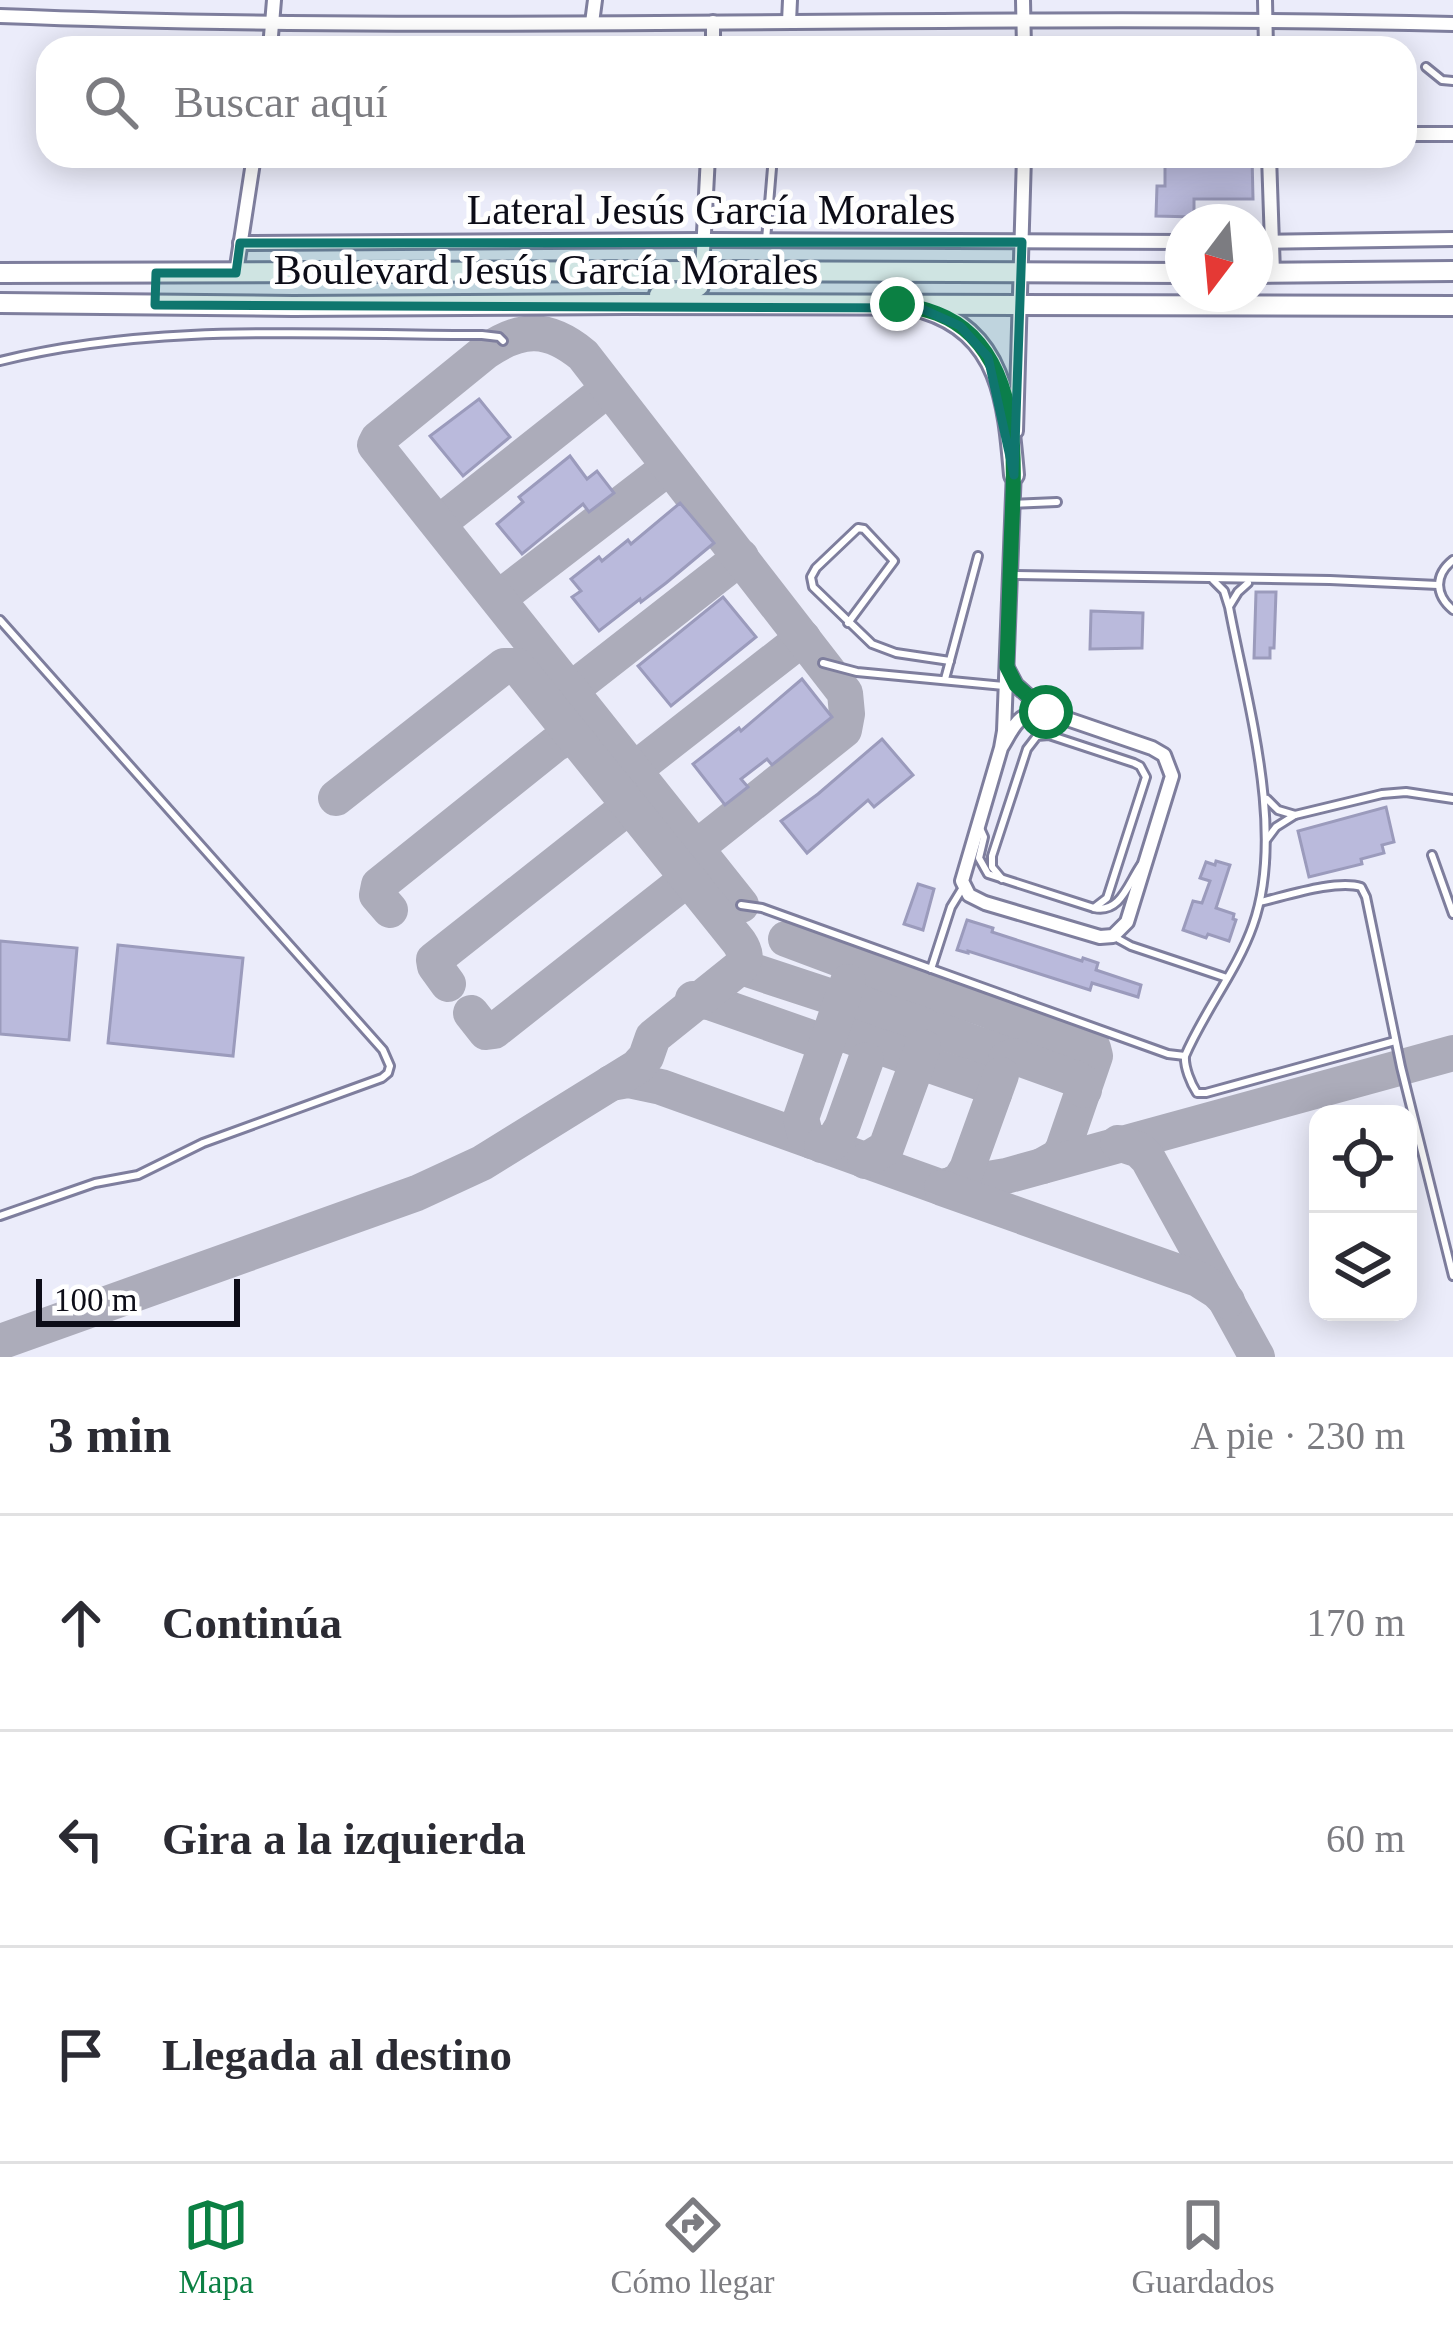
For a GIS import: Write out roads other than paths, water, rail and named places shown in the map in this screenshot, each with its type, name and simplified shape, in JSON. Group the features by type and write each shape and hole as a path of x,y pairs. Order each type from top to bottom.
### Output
{"main road":[{"path":"625,304 693,290 699,286 702,271"},
{"path":"1273,273 1453,271"},
{"name":"Boulevard Jesús García Morales","path":"0,273 1165,273"},
{"path":"155,305 156,273"},
{"path":"83,304 85,274"},
{"name":"Boulevard Jesús García Morales","path":"0,303 1453,303"},
{"path":"897,304 946,317 974,337 988,357 1009,417 1013,475"}],"street":[{"path":"99,0 99,19"},
{"path":"271,36 274,0"},
{"path":"592,22 595,0"},
{"path":"789,22 790,0"},
{"path":"1023,0 1024,36"},
{"path":"1265,0 1266,36"},
{"path":"0,16 1453,24"},
{"path":"712,36 713,22"},
{"path":"1417,134 1453,134"},
{"path":"236,274 252,168"},
{"path":"702,271 707,168"},
{"path":"1001,748 1021,717 1046,712 1165,755 1172,776 1127,922 1114,936 1100,938 986,903 963,887 962,874 1001,748 1011,685 1007,667 1024,168"},
{"path":"1270,168 1271,204"},
{"path":"1273,242 1453,239"},
{"name":"Lateral Jesús García Morales","path":"240,243 1165,242"},
{"path":"1011,685 1046,712"}],"lane":[{"path":"1426,67 1442,80 1453,81"},
{"path":"766,240 772,168"},
{"path":"0,362 99,344 196,335 482,335 502,340"},
{"path":"1012,504 1057,502"},
{"path":"848,623 894,561 864,529 852,531 826,556 811,577 813,587 848,623 872,644 950,662"},
{"path":"945,679 978,556"},
{"path":"1453,560 1444,568 1438,585 1444,603 1453,610"},
{"path":"1010,575 1438,585"},
{"path":"1213,580 1224,591 1229,608 1264,796 1267,839 1260,902 1246,942 1185,1056 1193,1086 1202,1094 1395,1041"},
{"path":"1229,608 1251,581"},
{"path":"0,620 382,1050 390,1066 382,1078 203,1143 158,1167 0,1216"},
{"path":"823,663 857,672 1011,685"},
{"path":"1002,879 992,867 992,856 1029,744 1043,735 1072,742 1134,763 1146,777 1107,898 1094,908"},
{"path":"1267,839 1295,814 1395,792 1453,799"},
{"path":"1264,796 1278,810 1295,814"},
{"path":"978,823 984,837 981,864 988,874 1104,910 1114,906 1148,855"},
{"path":"1432,855 1453,914"},
{"path":"1260,902 1352,883 1366,897 1395,1041 1453,1276"},
{"path":"931,969 951,907 963,887"},
{"path":"741,905 762,908 1168,1054 1185,1056"},
{"path":"1114,936 1227,978"}]}
